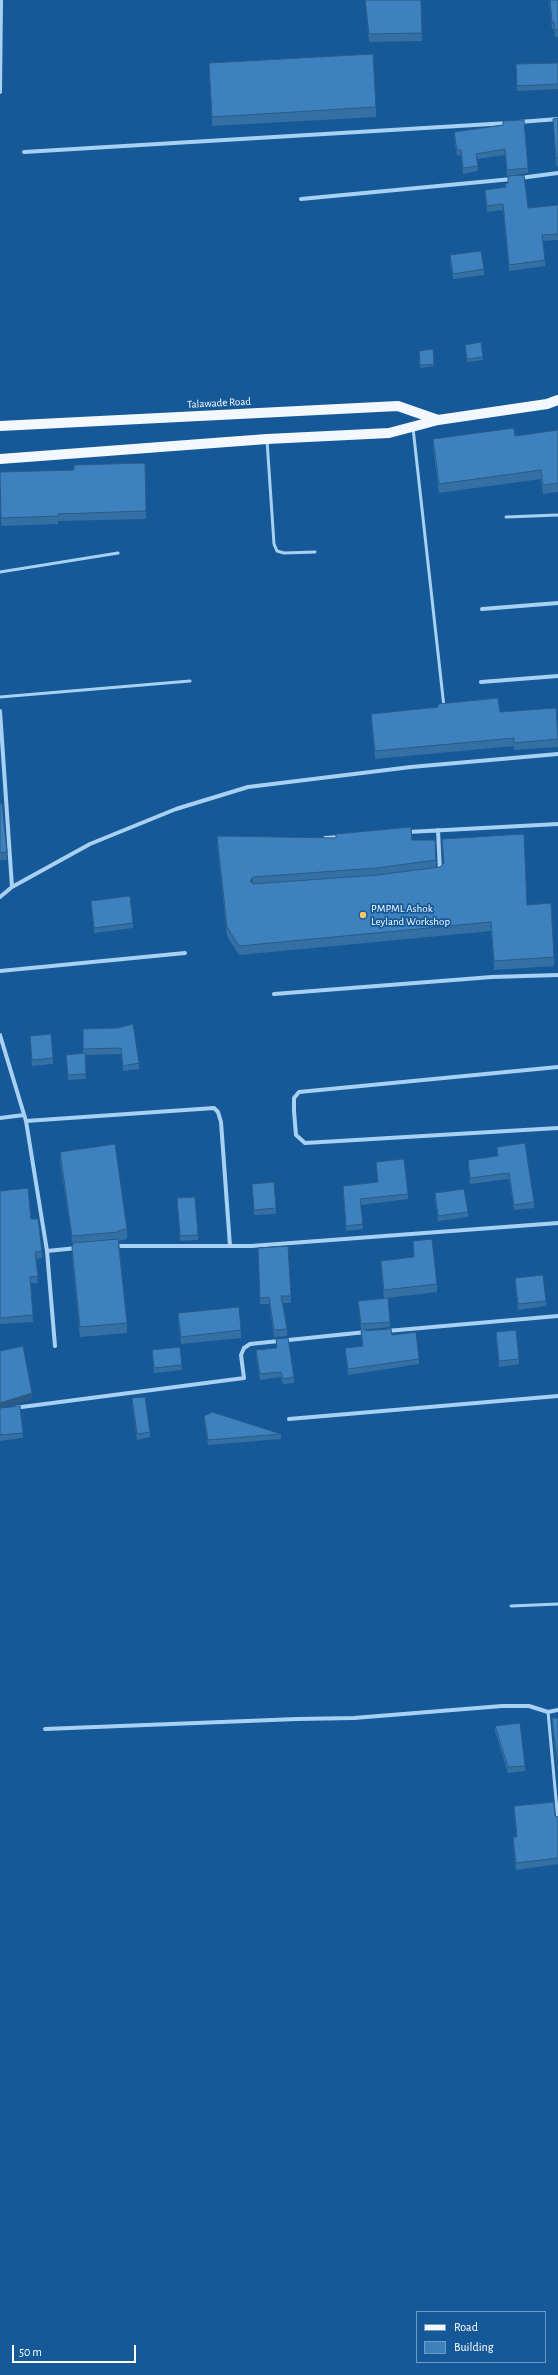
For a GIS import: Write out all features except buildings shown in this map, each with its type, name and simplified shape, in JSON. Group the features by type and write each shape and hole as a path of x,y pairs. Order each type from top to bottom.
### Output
{"main road":[{"name":"Talawade Road","path":"0,459 267,439 389,434 438,420 547,404 558,400"},
{"name":"Talawade Road","path":"0,426 398,406 438,420"}],"street":[{"path":"0,92 1,0"},
{"path":"24,152 450,128 558,119"},
{"path":"301,199 440,187 558,173"},
{"path":"482,609 558,603"},
{"path":"481,682 558,676"},
{"path":"0,711 12,887"},
{"path":"0,897 12,887 90,844 176,809 248,787 411,768 558,754"},
{"path":"400,833 558,824"},
{"path":"432,874 440,873 438,830"},
{"path":"325,838 348,836"},
{"path":"0,971 185,953"},
{"path":"274,994 492,977 558,975"},
{"path":"0,1035 26,1121 48,1251 55,1346"},
{"path":"558,1067 299,1092 294,1098 296,1134 305,1143 558,1128"},
{"path":"26,1121 214,1108 218,1112 221,1122 230,1246"},
{"path":"0,1118 24,1115"},
{"path":"109,1246 278,1245 558,1223"},
{"path":"48,1251 86,1247"},
{"path":"378,1331 558,1316"},
{"path":"8,1409 244,1378 241,1355 244,1348 250,1344 370,1332"},
{"path":"289,1419 558,1396"},
{"path":"45,1729 354,1718 502,1706 529,1706 548,1712 558,1710"}],"lane":[{"path":"413,427 444,707"},
{"path":"267,439 274,544 277,551 284,553 315,552"},
{"path":"506,517 558,515"},
{"path":"0,572 118,553"},
{"path":"0,697 190,681"},
{"path":"511,1606 558,1604"},
{"path":"548,1712 558,1821"}],"place":[{"name":"PMPML Ashok Leyland Workshop","path":"363,915"}]}
